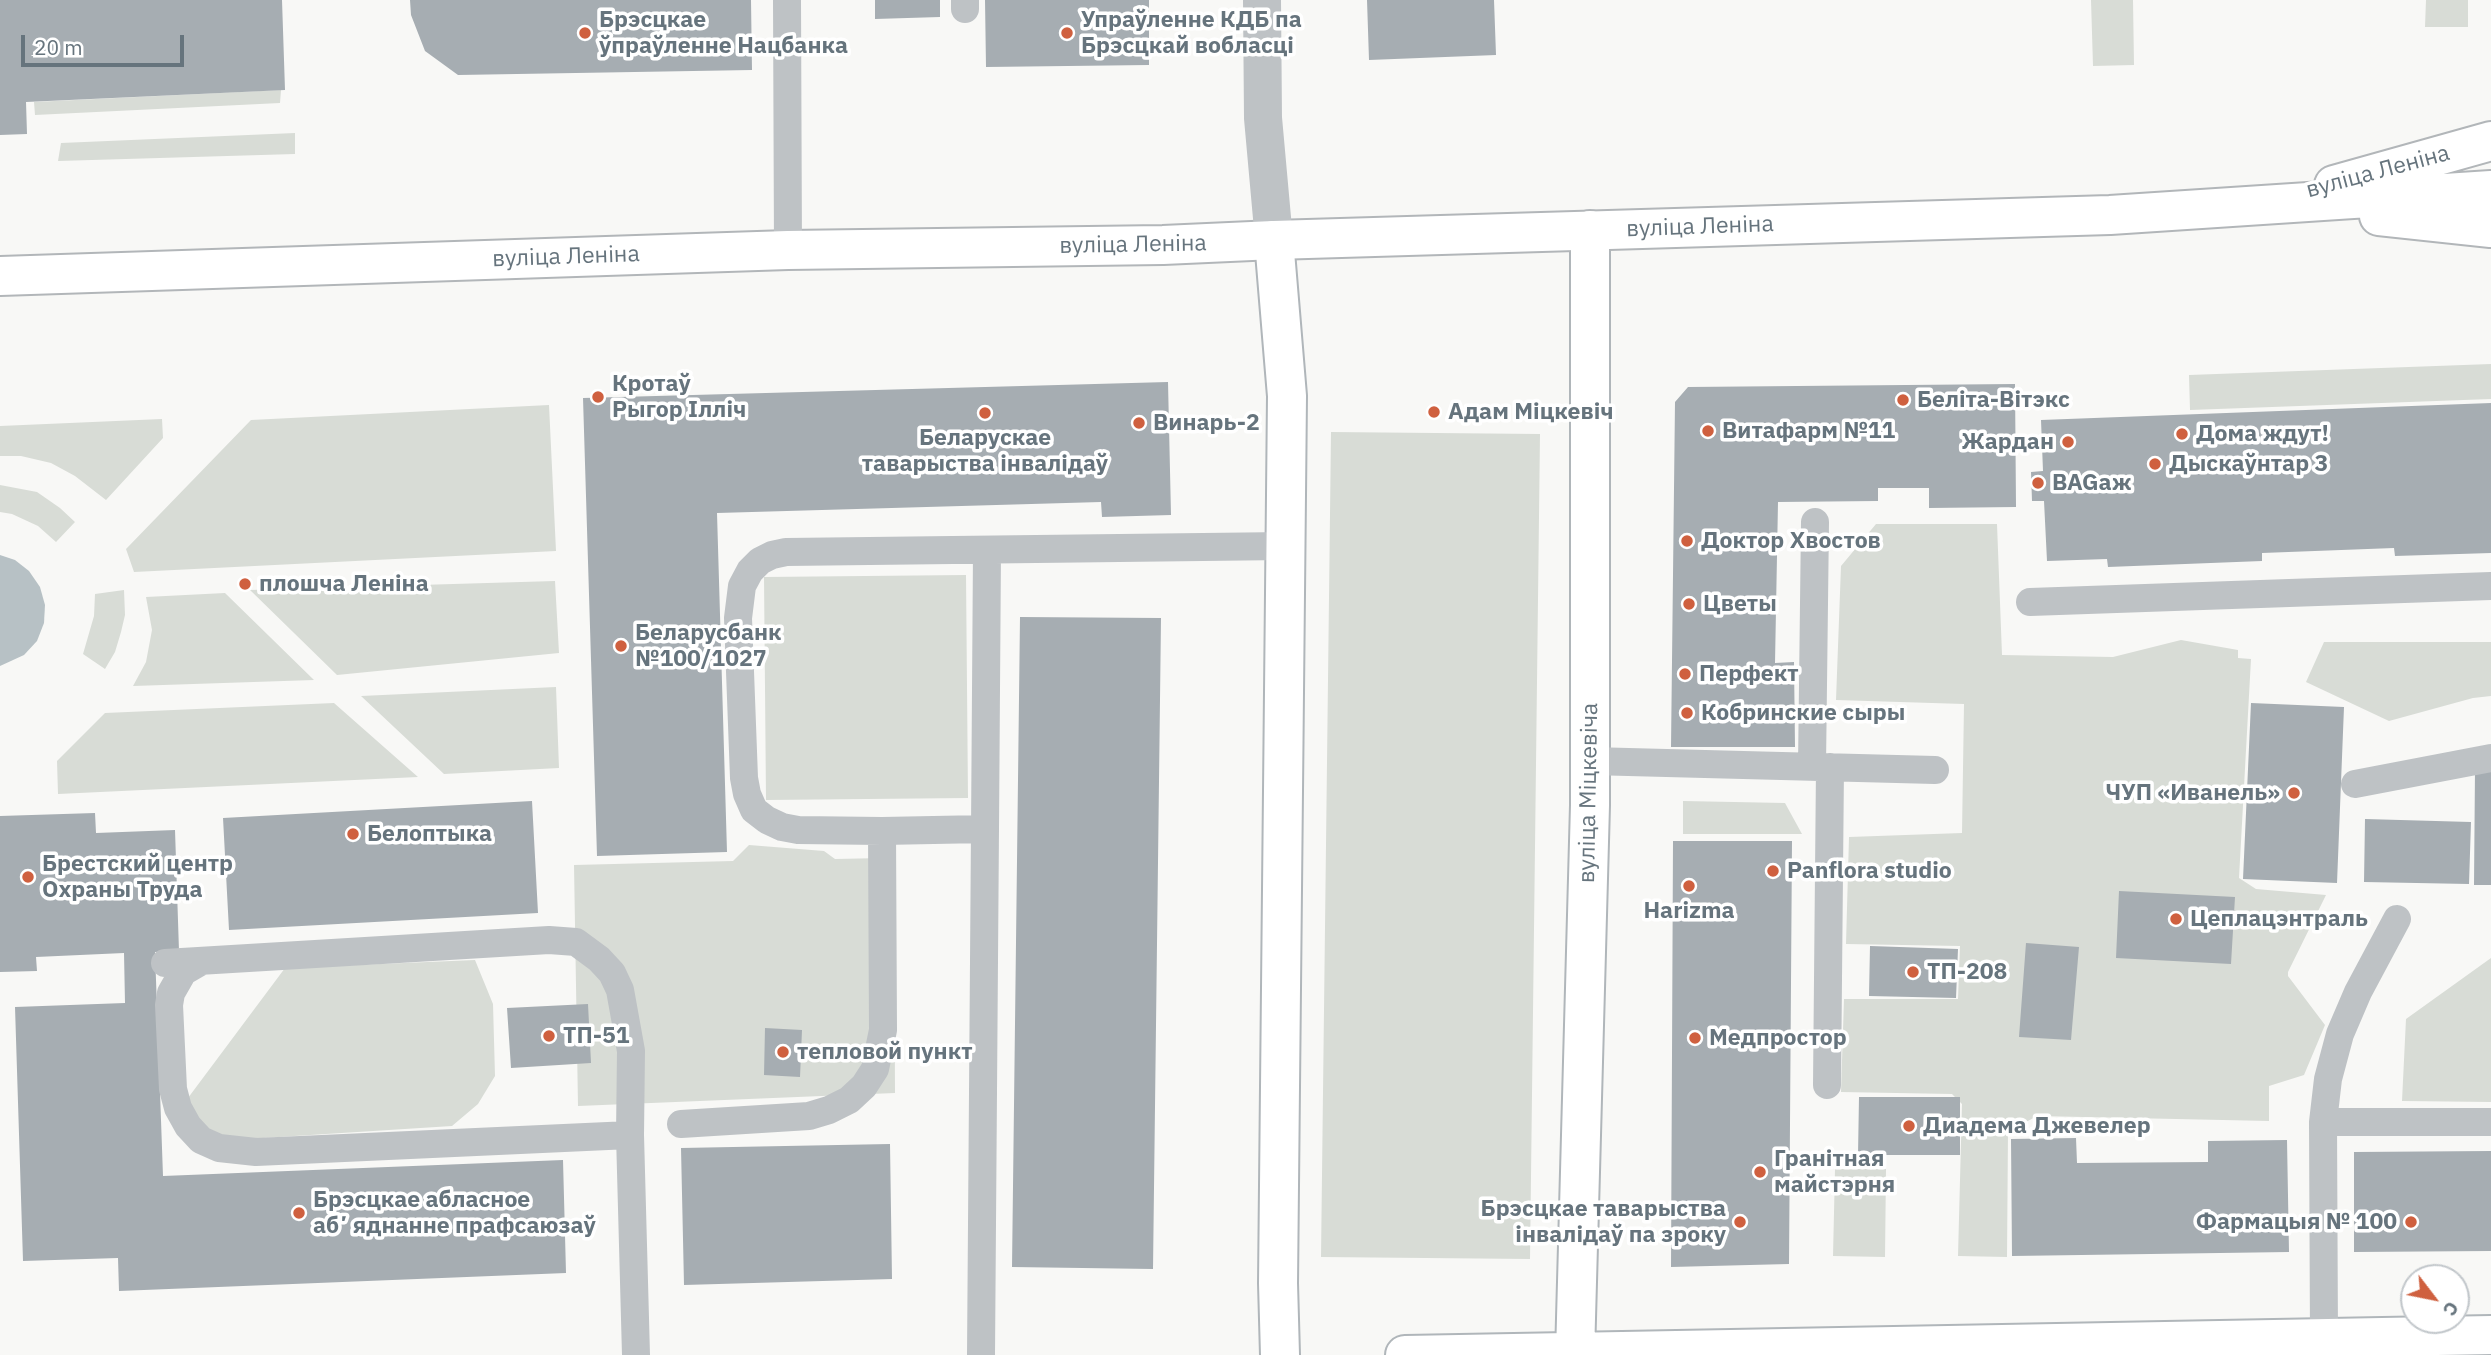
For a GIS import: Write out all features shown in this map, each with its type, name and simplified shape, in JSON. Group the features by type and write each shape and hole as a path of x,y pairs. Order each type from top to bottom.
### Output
{"main road":[{"name":"вуліца Леніна","path":"2266,203 2491,141"},
{"name":"вуліца Леніна","path":"0,276 788,250 1163,245 2110,215 2491,190"},
{"path":"2266,203 2491,228"},
{"name":"вуліца Міцкевіча","path":"1575,1354 1590,761 1590,230"},
{"path":"1274,240 1287,396 1278,1283 1280,1355"},
{"path":"1405,1355 2132,1348 2346,1344 2491,1335"}],"street":[{"path":"1262,0 1263,118 1274,240"}],"lane":[{"path":"787,0 788,250"},
{"path":"1815,522 1828,1086"},
{"path":"985,829 798,830 782,827 754,810 744,778 738,618 742,586 750,571 760,561 786,552 1286,546"},
{"path":"981,1355 987,550"},
{"path":"2029,602 2491,586"},
{"path":"2355,784 2491,758"},
{"path":"1590,761 1935,770"},
{"path":"681,1124 809,1116 849,1100 864,1086 874,1069 883,1030 882,831"},
{"path":"2346,1344 2323,1122 2328,1079 2340,1034 2370,968 2397,919"},
{"path":"165,963 549,940 576,942 599,959 612,973 620,990 631,1051 630,1135 636,1355"},
{"path":"202,961 183,972 171,993 169,1005 173,1089 178,1108 188,1126 201,1140 219,1148 256,1152 630,1135"},
{"path":"2323,1122 2491,1122"}],"shaded area":[{"path":"2091,0 2133,0 2134,65 2093,66"},
{"path":"2426,0 2468,0 2468,27 2425,27"},
{"path":"281,90 280,103 35,115 34,102"},
{"path":"295,133 295,154 58,161 61,143"},
{"path":"2491,364 2491,399 2190,410 2189,375"},
{"path":"549,405 556,551 134,572 126,549 251,420"},
{"path":"162,419 163,438 106,500 75,476 51,463 21,456 0,456 0,426"},
{"path":"1331,432 1540,434 1530,1259 1321,1257"},
{"path":"0,485 37,492 75,522 56,542 38,526 12,514 0,512"},
{"path":"1876,524 1997,524 2002,655 2113,657 2181,640 2238,650 2238,658 2251,659 2239,878 2256,889 2326,895 2288,972 2288,976 2325,1025 2304,1075 2269,1086 2269,1121 2037,1116 2008,1132 2007,1257 1958,1256 1962,1104 1952,1094 1841,1092 1844,999 1958,999 1960,946 1846,944 1849,837 1962,833 1964,704 1836,700 1841,566"},
{"path":"0,555 15,560 29,571 40,587 45,605 44,623 37,641 24,655 0,666"},
{"path":"966,575 968,798 766,800 764,577"},
{"path":"555,581 559,653 337,675 250,590"},
{"path":"124,590 125,615 121,632 115,652 105,669 83,654 94,616 95,594"},
{"path":"225,593 314,680 133,686 146,662 152,630 146,597"},
{"path":"2324,642 2491,642 2491,696 2473,698 2389,721 2306,682"},
{"path":"556,687 559,768 444,774 361,696"},
{"path":"334,703 418,777 58,794 57,761 105,713"},
{"path":"1683,801 1785,803 1802,834 1683,834"},
{"path":"749,845 824,851 835,859 883,858 894,878 895,1093 578,1106 574,865 733,861"},
{"path":"2491,958 2491,1102 2402,1101 2406,1019"},
{"path":"475,960 493,1004 495,1076 478,1104 452,1126 200,1142 185,1102 285,968"},
{"path":"1835,1169 1886,1169 1885,1257 1833,1256"}],"building":[{"path":"0,0 282,0 285,90 26,102 27,134 0,135"},
{"name":"Брэсцкае ўпраўленне Нацбанка","path":"410,0 751,0 752,70 458,75 425,51 411,15"},
{"path":"875,0 940,0 940,17 875,19"},
{"name":"Упраўленне КДБ па Брэсцкай вобласці","path":"985,0 1149,0 1149,65 986,67"},
{"path":"1367,0 1494,0 1496,55 1369,60"},
{"path":"1168,382 1171,515 1102,517 1101,502 717,513 727,852 597,856 583,398"},
{"path":"2015,384 2016,507 1929,508 1929,488 1878,488 1878,501 1778,502 1775,663 1794,662 1795,747 1671,747 1675,402 1688,387"},
{"path":"2491,403 2491,553 2395,556 2394,548 2262,553 2262,561 2108,567 2107,559 2047,561 2044,501 2032,501 2031,472 2043,471 2041,420"},
{"path":"1020,617 1161,618 1153,1269 1012,1267"},
{"name":"ЧУП «Иванель»","path":"2251,703 2344,707 2337,883 2243,879"},
{"path":"2475,770 2491,770 2491,885 2474,885"},
{"path":"532,801 538,913 229,930 223,818"},
{"path":"95,813 96,833 175,830 179,951 155,952 163,1176 563,1160 566,1273 119,1291 118,1258 23,1261 15,1007 125,1003 124,953 36,957 37,971 0,972 0,816"},
{"path":"2365,819 2471,822 2469,884 2364,882"},
{"path":"1673,841 1792,841 1789,1264 1671,1267"},
{"name":"Цеплацэнтраль","path":"2119,891 2235,897 2231,964 2116,958"},
{"path":"2026,943 2079,947 2071,1040 2019,1037"},
{"name":"ТП-208","path":"1870,946 1958,949 1956,998 1869,996"},
{"name":"ТП-51","path":"588,1004 591,1063 511,1068 507,1008"},
{"name":"тепловой пункт","path":"765,1028 802,1030 800,1077 764,1075"},
{"name":"Диадема Джевелер","path":"1859,1097 1960,1097 1960,1155 1858,1155"},
{"path":"2076,1138 2077,1163 2208,1162 2208,1141 2287,1140 2289,1252 2012,1256 2011,1139"},
{"path":"890,1144 892,1279 684,1285 681,1148"},
{"path":"2491,1151 2491,1251 2354,1252 2354,1152"}],"place":[{"name":"Брэсцкае ўпраўленне Нацбанка","path":"585,33"},
{"name":"Упраўленне КДБ па Брэсцкай вобласці","path":"1067,33"},
{"name":"Кротаў Рыгор Ілліч","path":"598,397"},
{"name":"Беліта-Вітэкс","path":"1903,400"},
{"name":"Адам Міцкевіч","path":"1434,412"},
{"name":"Беларускае таварыства інвалідаў","path":"985,413"},
{"name":"Винарь-2","path":"1139,423"},
{"name":"Витафарм №11","path":"1708,431"},
{"name":"Дома ждут!","path":"2182,434"},
{"name":"Жардан","path":"2068,442"},
{"name":"Дыскаўнтар 3","path":"2155,464"},
{"name":"BAGаж","path":"2038,483"},
{"name":"Доктор Хвостов","path":"1687,541"},
{"name":"плошча Леніна","path":"245,584"},
{"name":"Цветы","path":"1689,604"},
{"name":"Беларусбанк №100/1027","path":"621,646"},
{"name":"Перфект","path":"1685,674"},
{"name":"Кобринские сыры","path":"1687,713"},
{"name":"ЧУП «Иванель»","path":"2294,793"},
{"name":"Белоптыка","path":"353,834"},
{"name":"Panflora studio","path":"1773,871"},
{"name":"Брестский центр Охраны Труда","path":"28,877"},
{"name":"Harizma","path":"1689,886"},
{"name":"Цеплацэнтраль","path":"2176,919"},
{"name":"ТП-208","path":"1913,972"},
{"name":"ТП-51","path":"549,1036"},
{"name":"Медпростор","path":"1695,1038"},
{"name":"тепловой пункт","path":"783,1052"},
{"name":"Диадема Джевелер","path":"1909,1126"},
{"name":"Гранітная майстэрня","path":"1760,1172"},
{"name":"Брэсцкае абласное абʼяднанне прафсаюзаў","path":"299,1213"},
{"name":"Брэсцкае таварыства інвалідаў па зроку","path":"1740,1222"},
{"name":"Фармацыя № 100","path":"2411,1222"}]}
